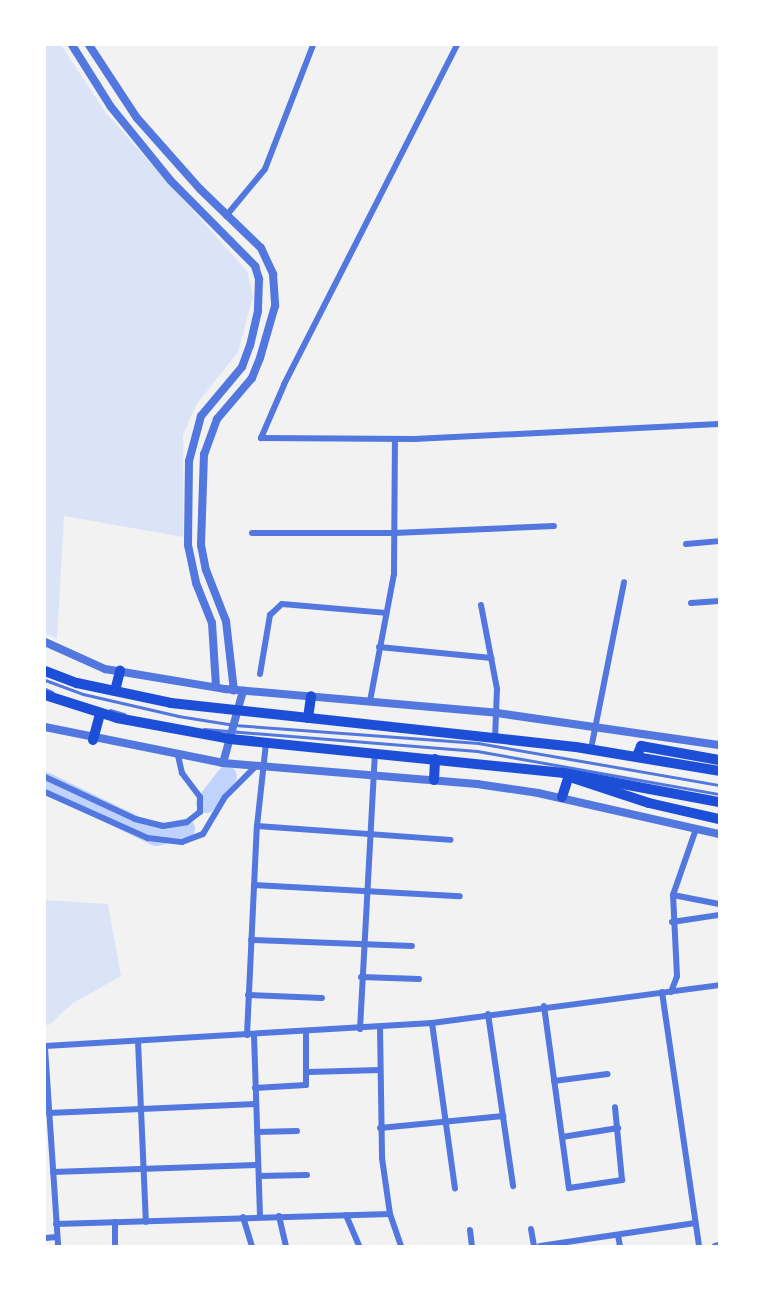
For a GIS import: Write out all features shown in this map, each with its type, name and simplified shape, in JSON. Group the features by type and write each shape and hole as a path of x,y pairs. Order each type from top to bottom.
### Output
{"highway":[{"path":"45,671 115,691 238,711 591,749 719,771"},
{"path":"115,691 120,671"},
{"path":"45,695 100,713 232,732 266,743 375,752 566,774 719,802"},
{"path":"309,718 311,696"},
{"path":"93,740 100,713"},
{"path":"637,756 641,746 719,759"},
{"path":"434,780 435,759"},
{"path":"562,797 566,774"},
{"path":"566,774 649,803 719,819"}],"street":[{"path":"72,45 111,107 171,180 255,266 259,279 258,311 242,367 201,416 189,460 188,545 196,583 212,623 216,687"},
{"path":"89,45 137,118 226,216 261,248 269,261 275,306 270,330 252,378 217,419 204,454 201,545 206,570 226,621 239,691 238,711 223,763"},
{"path":"226,216 265,169 313,45"},
{"path":"457,45 284,385 261,438 395,439 719,424"},
{"path":"369,701 393,574 395,439"},
{"path":"252,533 394,533 554,526"},
{"path":"686,544 719,541"},
{"path":"591,749 624,582"},
{"path":"691,603 719,601"},
{"path":"260,674 270,615 282,604 386,614"},
{"path":"481,605 491,658 497,713 495,738"},
{"path":"45,642 105,669 239,691 497,713 719,745"},
{"path":"380,647 491,658"},
{"path":"45,727 93,740 223,763 434,780 562,797 719,834"},
{"path":"260,1216 256,1104 248,995 260,767 266,743"},
{"path":"360,1029 362,944 375,752"},
{"path":"45,777 135,819 163,826 188,822 200,812 200,797 182,773 178,756"},
{"path":"45,792 148,838 182,842 203,834 225,797 260,767"},
{"path":"257,826 369,837 450,840"},
{"path":"671,992 677,976 672,922 673,895 696,830"},
{"path":"254,885 460,896"},
{"path":"673,895 719,904"},
{"path":"672,922 719,915"},
{"path":"251,940 412,946"},
{"path":"361,977 419,979"},
{"path":"58,1246 53,1172 48,1154 49,1113 45,1047 432,1023 544,1006 719,985"},
{"path":"662,992 699,1246"},
{"path":"248,995 322,998"},
{"path":"544,1006 569,1188 615,1184 622,1180 615,1107"},
{"path":"488,1014 513,1186"},
{"path":"432,1023 455,1188"},
{"path":"380,1027 380,1128 390,1214 401,1246"},
{"path":"255,1088 306,1085 308,1072 306,1032"},
{"path":"138,1041 146,1221"},
{"path":"308,1072 380,1070"},
{"path":"554,1081 608,1074"},
{"path":"49,1113 256,1104"},
{"path":"380,1128 503,1116"},
{"path":"562,1137 618,1128"},
{"path":"257,1132 297,1131"},
{"path":"53,1172 258,1165"},
{"path":"259,1176 307,1175"},
{"path":"56,1224 260,1216 390,1214"},
{"path":"346,1215 358,1245 350,1246"},
{"path":"279,1216 286,1246"},
{"path":"243,1217 252,1246"},
{"path":"115,1222 115,1246"},
{"path":"540,1246 695,1223"},
{"path":"531,1228 534,1246"},
{"path":"470,1230 472,1246"},
{"path":"618,1235 620,1246"},
{"path":"45,1238 57,1237"}],"lane":[{"path":"45,680 125,705 232,732 478,743 719,785"},
{"path":"45,689 123,714 232,732 477,751 719,794"}],"shaded area":[{"path":"45,45 61,45 106,113 247,271 253,296 238,352 196,405 183,435 183,537 64,516 57,639 45,633"},
{"path":"45,900 108,904 121,976 73,1003 49,1025 45,1025"}],"waterway":[{"path":"206,803 227,776"},
{"path":"45,782 156,836 185,829"}]}
